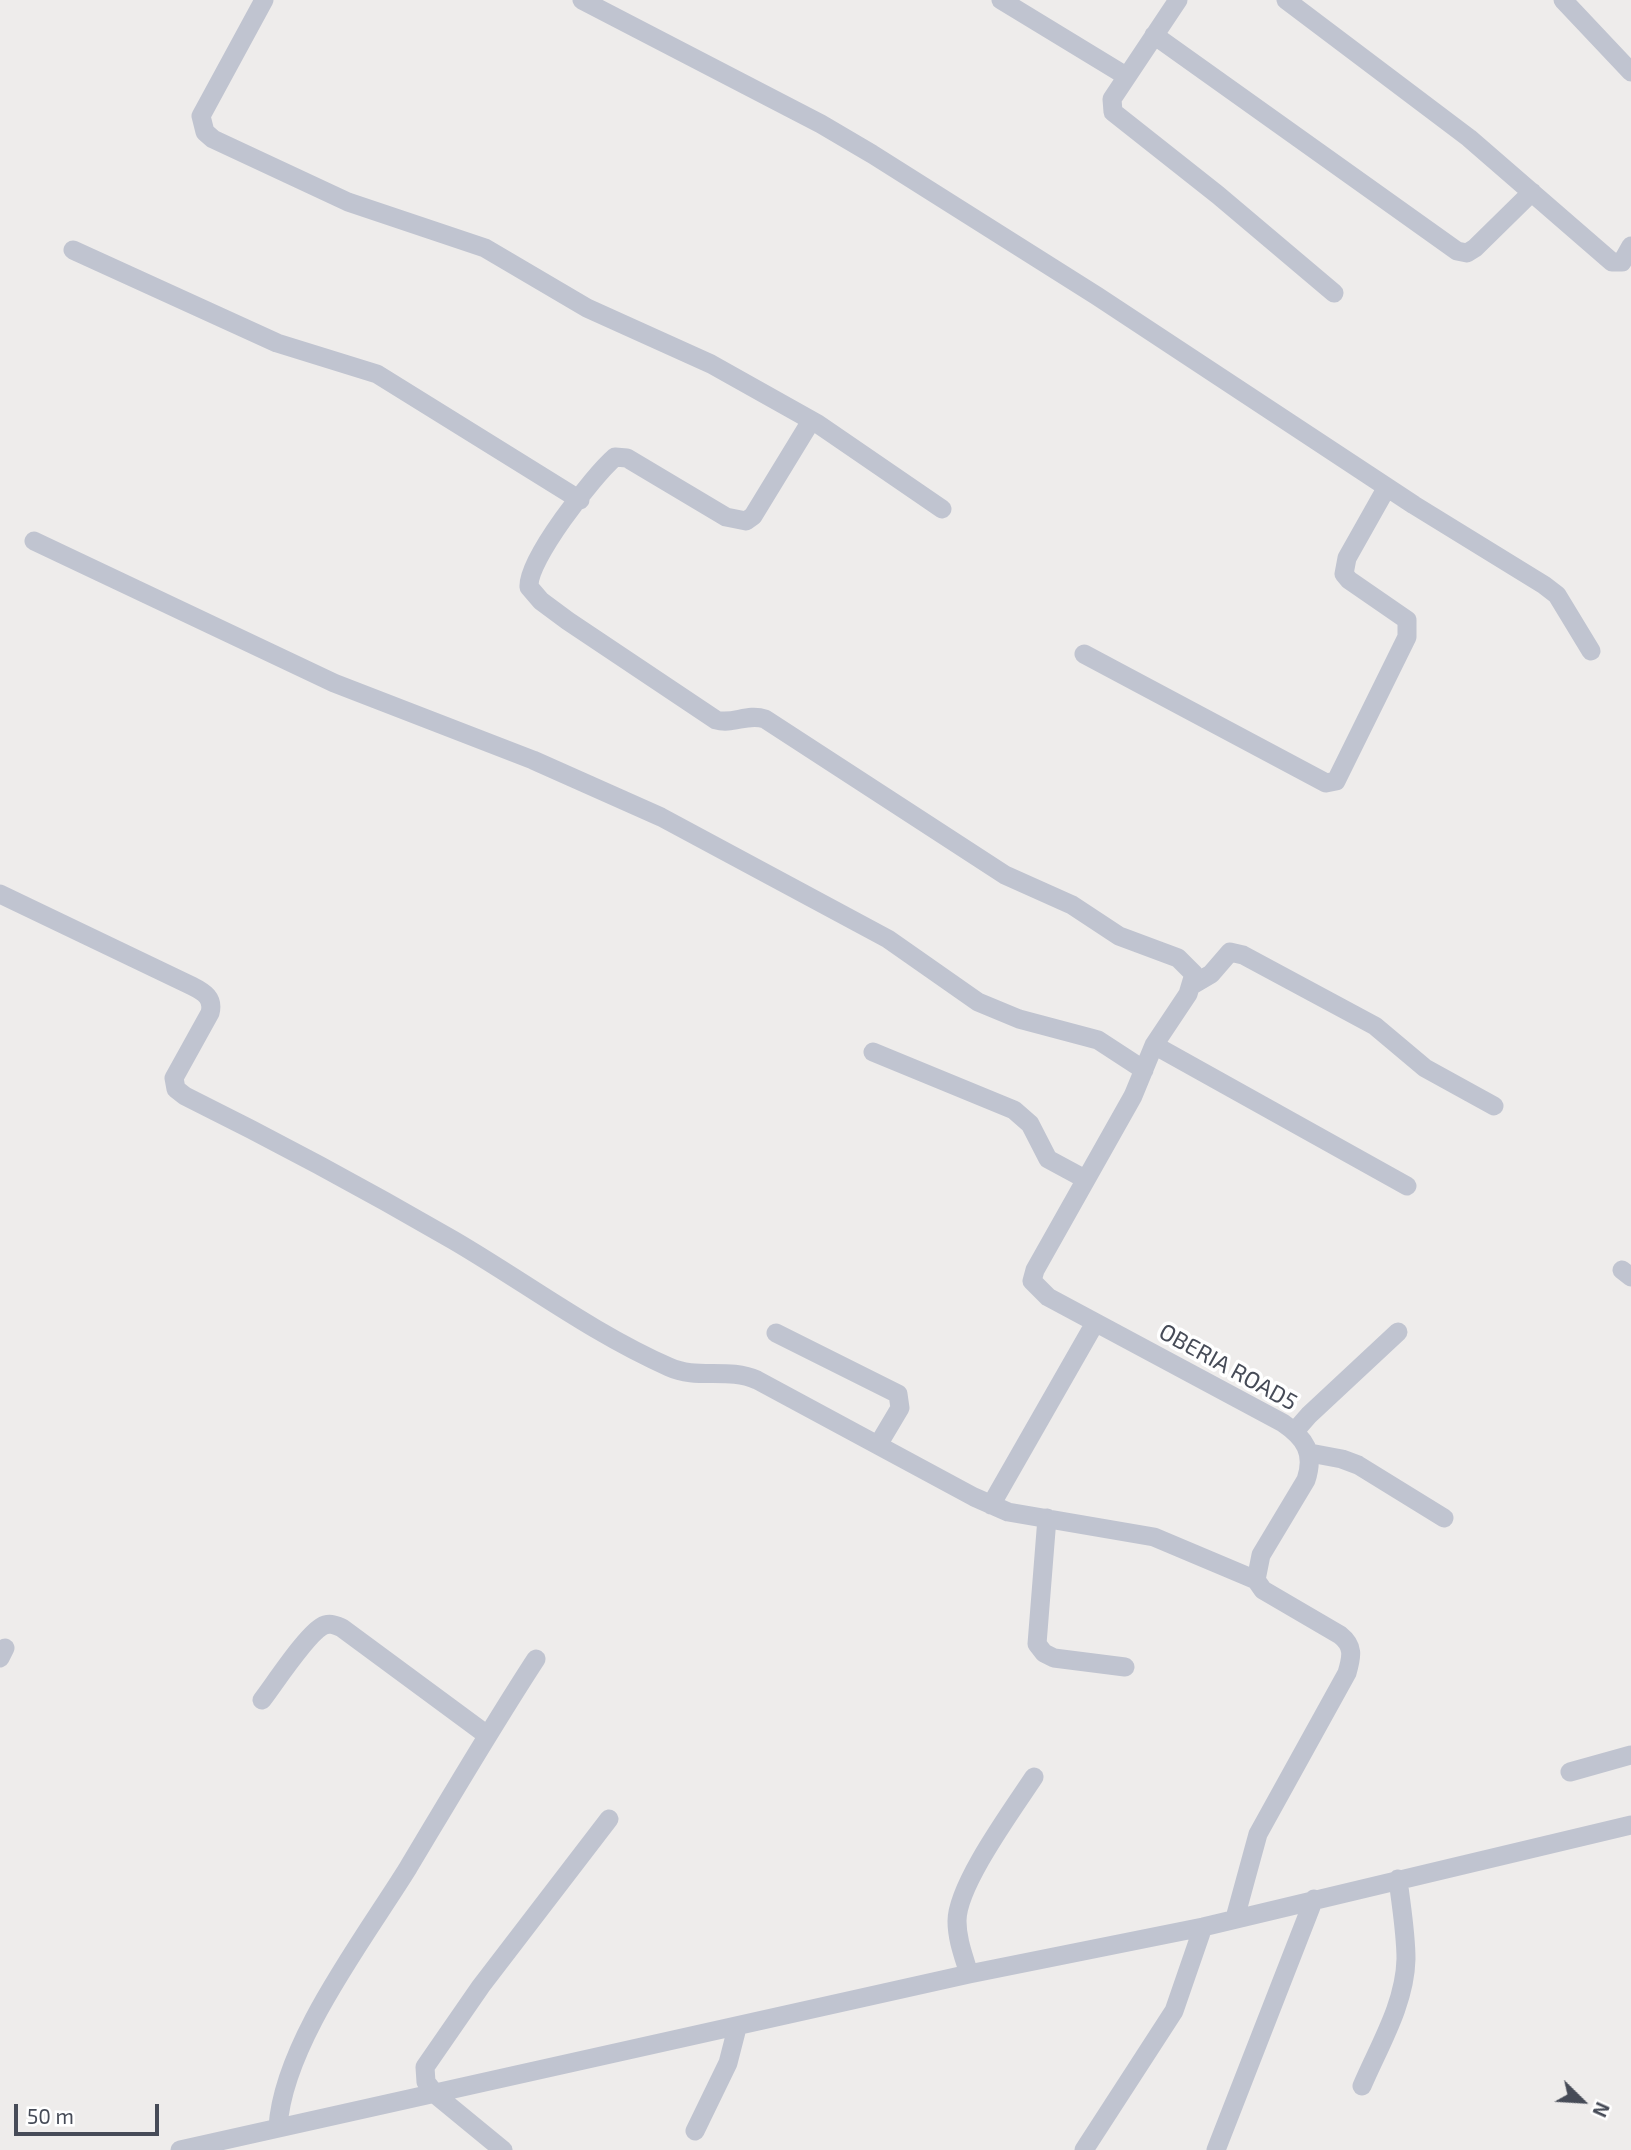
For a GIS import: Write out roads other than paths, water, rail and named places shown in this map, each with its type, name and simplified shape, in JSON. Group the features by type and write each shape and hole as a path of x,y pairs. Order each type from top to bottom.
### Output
{"street":[{"path":"582,0 821,124 1097,296 1557,595 1591,651"},
{"path":"1001,0 1126,76"},
{"path":"1286,0 1431,109 1612,262 1622,262 1631,246"},
{"path":"1563,0 1631,72"},
{"path":"1176,1 1126,76 1110,106 1118,118 1219,195 1334,293"},
{"path":"260,2 201,116 205,132 212,139 348,202 485,248 587,308 711,364 811,421 942,509"},
{"path":"1154,35 1457,251 1467,253 1475,248 1531,192"},
{"path":"73,250 277,343 377,374 580,500"},
{"path":"811,421 752,516 746,521 726,517 620,456 609,462 543,548 531,569 529,587 541,601 716,720 724,722 756,716 765,719 1005,875 1072,905 1119,936 1178,958 1194,974 1194,984"},
{"path":"1084,653 1326,783 1336,781 1408,638 1406,620 1349,580 1345,574 1347,558 1387,487"},
{"path":"34,541 334,683 533,760 661,817 888,939 978,1002 1019,1019 1098,1041 1144,1070"},
{"path":"0,894 192,986 209,997 212,1005 210,1013 174,1079 176,1089 185,1096 268,1137 454,1241 530,1290 657,1362 683,1373 743,1374 1008,1512 1154,1537 1256,1580 1263,1590 1348,1641 1353,1654 1347,1672 1258,1834 1235,1918"},
{"path":"873,1052 1014,1110 1030,1124 1048,1159 1085,1179 1144,1070 1154,1045 1194,984 1211,974 1230,952 1243,955 1374,1026 1425,1068 1494,1106"},
{"path":"1154,1045 1407,1186"},
{"name":"OBERIA ROAD5","path":"1085,1179 1035,1270 1032,1281 1048,1297 1295,1431 1305,1441 1310,1453"},
{"path":"991,1505 1095,1323"},
{"path":"1295,1431 1398,1332"},
{"path":"776,1333 898,1394 900,1408 878,1445"},
{"path":"1256,1580 1261,1555 1306,1480 1310,1453 1358,1465 1444,1518"},
{"path":"1047,1518 1038,1644 1044,1653 1054,1658 1125,1667"},
{"path":"262,1700 311,1637 322,1627 332,1624 342,1628 487,1735"},
{"path":"278,2127 279,2103 287,2079 324,2005 536,1659"},
{"path":"1570,1772 1631,1755"},
{"path":"969,1974 958,1938 958,1905 971,1878 1034,1776"},
{"path":"503,2150 436,2095 423,2076 430,2056 610,1819"},
{"path":"180,2150 737,2028 969,1974 1203,1927 1631,1825"},
{"path":"1362,2086 1397,2004 1403,1982 1406,1958 1398,1879"},
{"path":"1216,2150 1314,1899"},
{"path":"1084,2150 1174,2011 1203,1927"},
{"path":"695,2131 728,2063 737,2028"}]}
